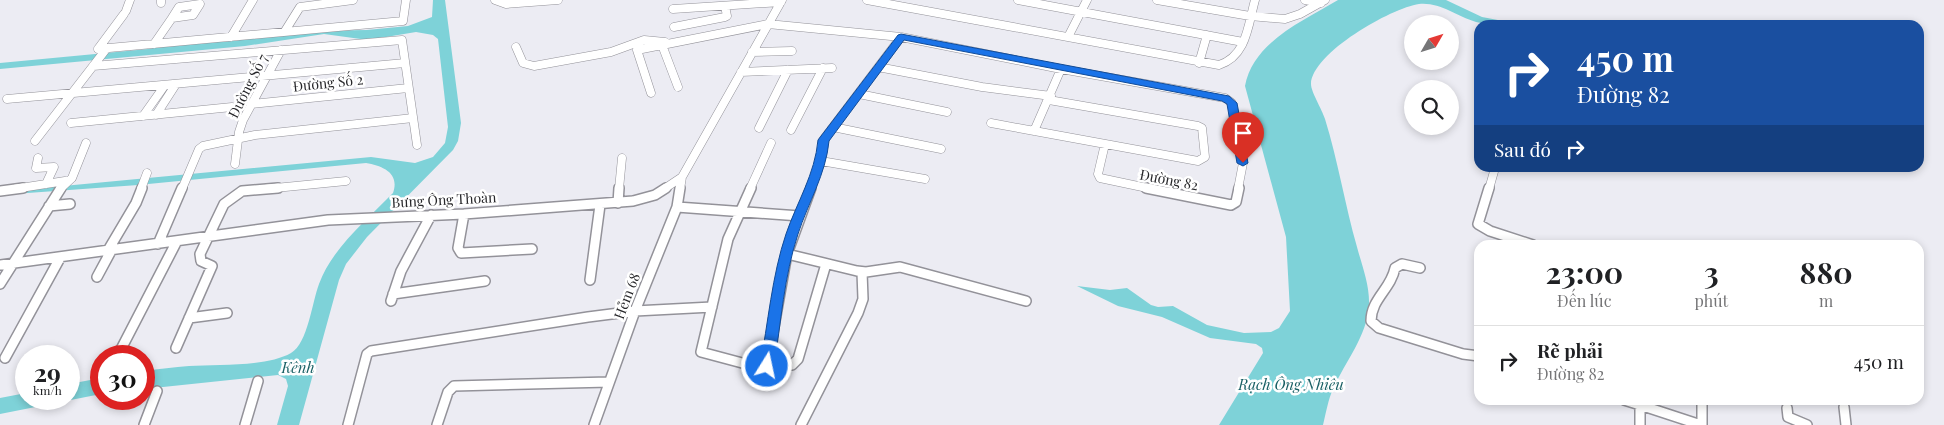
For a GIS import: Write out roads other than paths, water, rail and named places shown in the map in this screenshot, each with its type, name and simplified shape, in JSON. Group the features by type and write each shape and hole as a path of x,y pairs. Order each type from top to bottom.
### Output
{"street":[{"path":"130,0 125,12 98,49 403,21 406,0"},
{"path":"230,36 253,0"},
{"path":"285,31 300,7 353,0"},
{"path":"495,0 506,4 558,0"},
{"path":"867,0 1199,63 1223,65 1238,55 1255,0"},
{"path":"911,8 917,0"},
{"path":"1018,0 1243,42"},
{"path":"1068,37 1087,0"},
{"path":"1157,0 1250,16 1285,19 1300,14 1323,1"},
{"path":"1305,0 1323,1"},
{"path":"673,9 782,1"},
{"name":"Bưng Ông Thoàn","path":"0,265 109,252 348,218 427,216 600,205 655,195 682,177 782,1"},
{"path":"674,27 726,17 725,6"},
{"path":"154,44 171,18"},
{"name":"Đường 82","path":"670,43 768,24 901,37 1228,100 1232,103 1243,163 1236,202 1231,205 1100,178 1098,174 1105,144"},
{"path":"1199,63 1207,35"},
{"path":"767,366 787,254 822,161 822,145 833,127 901,37"},
{"path":"95,63 402,40 417,145"},
{"path":"516,46 523,63 534,66 610,52 644,40 670,43"},
{"path":"651,93 636,51 670,43"},
{"path":"662,44 678,87"},
{"path":"35,141 106,49"},
{"name":"Đường Số 7","path":"235,164 238,138 243,120 281,50"},
{"path":"752,52 792,51"},
{"path":"7,99 405,63"},
{"path":"878,67 1198,126 1202,128 1204,133 1205,157 1203,160 1198,160 992,123"},
{"path":"791,130 823,68"},
{"path":"741,72 832,68"},
{"path":"1034,131 1061,69"},
{"path":"759,128 788,70"},
{"path":"143,116 165,84"},
{"path":"156,115 176,84"},
{"name":"Đường Số 2","path":"251,104 408,88"},
{"path":"859,94 947,112"},
{"path":"71,123 232,107"},
{"path":"158,244 199,149 203,146 238,138 413,118"},
{"path":"833,127 941,149"},
{"path":"0,284 61,186 72,178 86,143"},
{"path":"771,143 728,239 701,352 718,359 767,366 792,365 798,359 826,264"},
{"path":"38,158 36,168 54,167 46,184"},
{"path":"618,203 622,158"},
{"path":"822,161 925,179"},
{"path":"1494,172 1478,224 1490,231 1518,240"},
{"name":"Hẻm 68","path":"594,425 635,311 677,207 682,177"},
{"path":"97,276 136,203 145,179"},
{"path":"176,348 212,266 199,259 207,237 224,204 238,190 346,181"},
{"path":"0,191 46,184 61,186"},
{"path":"48,206 70,204"},
{"path":"590,280 600,205"},
{"path":"677,207 800,216"},
{"path":"464,214 459,251 465,253 532,249"},
{"path":"427,216 401,271 392,298 485,281"},
{"path":"123,345 177,241"},
{"path":"787,254 862,272 900,267 1026,301"},
{"path":"5,358 60,258"},
{"path":"1420,268 1402,264 1395,268 1391,283 1377,298 1370,322 1379,328 1463,354 1474,355"},
{"path":"801,425 858,313 863,299 862,272"},
{"path":"348,425 367,354 371,351 483,335 530,325 635,311 712,307"},
{"path":"189,318 227,313"},
{"path":"245,425 258,381"},
{"path":"437,425 448,392 454,386 609,382"},
{"path":"144,425 157,392"},
{"path":"1640,405 1640,425"},
{"path":"1648,405 1702,425 1702,405"},
{"path":"1844,407 1846,425"},
{"path":"1787,408 1788,417 1806,425"}],"water":[{"name":"Kênh","path":"433,0 445,0 461,123 458,141 453,150 367,237 346,264 339,280 299,425 277,425 288,386 286,379 278,375 155,388 155,369 256,363 281,357 297,348 302,341 309,322 319,284 332,258 351,235 393,193 394,180 388,172 378,166 366,163 138,185 0,195 0,192 371,157 415,163 433,157 445,143 448,127 438,39 433,35 416,32 368,40 324,34 245,46 0,69 0,63 148,49 177,44 233,41 306,31 367,30 408,26 432,17"},
{"name":"Rạch Ông Nhiêu","path":"1338,0 1446,0 1482,17 1498,20 1474,21 1441,7 1427,4 1406,7 1373,23 1338,46 1324,59 1315,72 1311,87 1324,115 1330,135 1365,276 1369,298 1367,317 1355,349 1331,393 1323,425 1219,425 1263,353 1262,348 1256,344 1210,338 1162,317 1118,306 1077,286 1110,290 1127,288 1151,305 1158,307 1173,306 1207,325 1244,333 1271,332 1279,328 1290,311 1286,237 1245,86 1250,71 1258,57 1281,34"},
{"path":"90,380 90,396 80,398 80,382"},
{"path":"15,395 15,410 20,410 0,414 0,398"}]}
